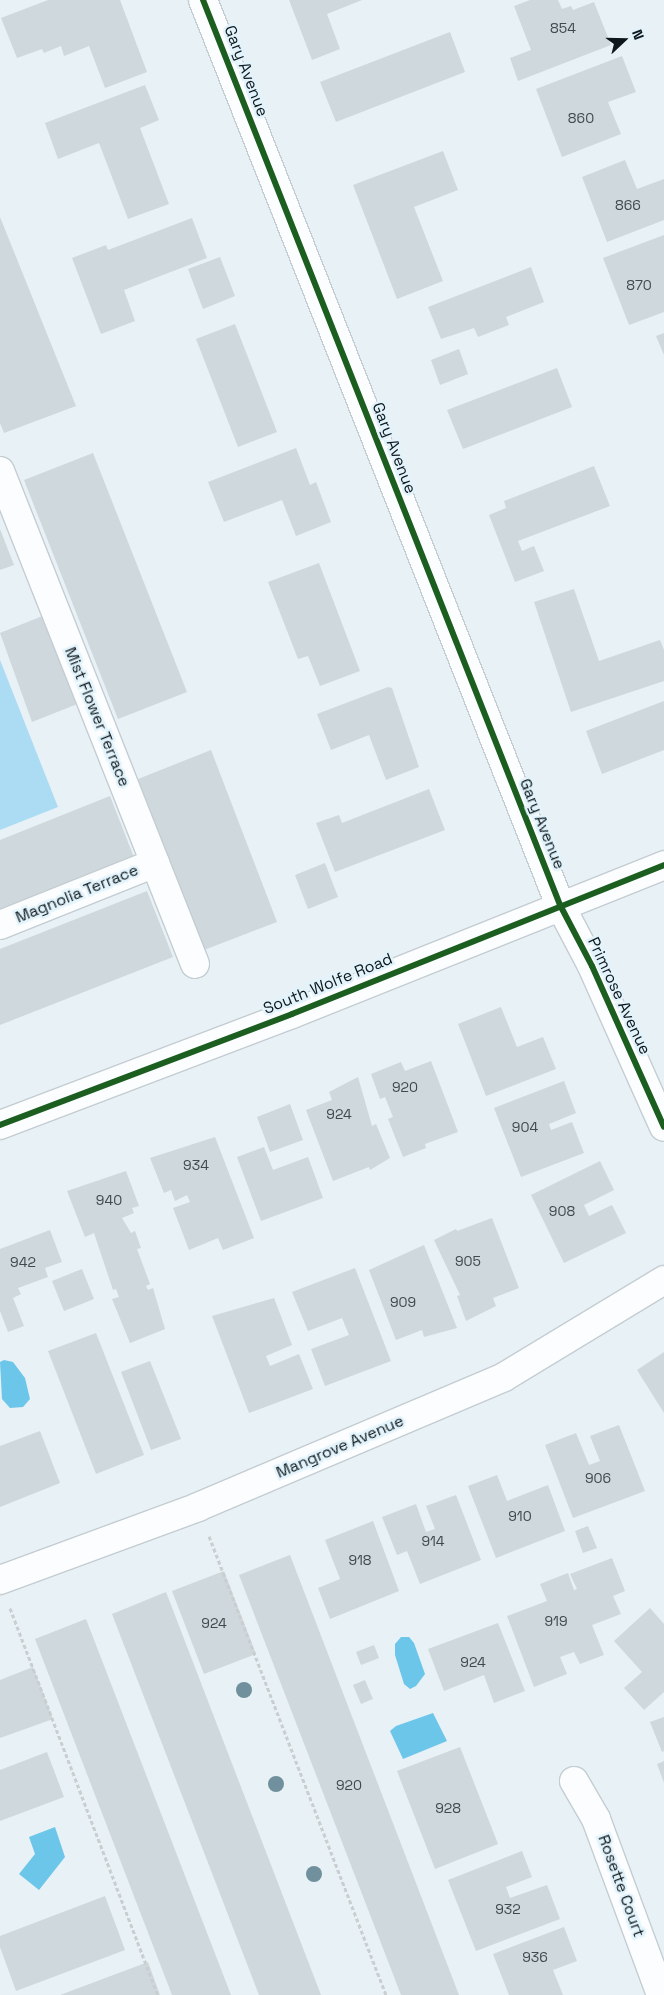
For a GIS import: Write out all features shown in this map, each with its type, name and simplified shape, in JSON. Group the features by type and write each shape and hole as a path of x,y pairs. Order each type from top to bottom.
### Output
{"street":[{"name":"Gary Avenue","path":"204,0 560,905"},
{"name":"Mist Flower Terrace","path":"2,483 195,964"},
{"name":"Magnolia Terrace","path":"0,925 155,863"},
{"name":"South Wolfe Road","path":"0,1125 292,1014 560,905 664,865"},
{"name":"Primrose Avenue","path":"560,905 592,966 664,1127"},
{"name":"Mangrove Avenue","path":"4,1589 504,1377 664,1280"},
{"name":"Rosette Court","path":"574,1781 596,1820 661,1995"}],"path":[{"path":"198,1507 386,1995"},
{"path":"4,1589 158,1995"}],"shaded area":[{"path":"0,660 58,807 0,830"},
{"path":"4,1360 13,1362 25,1378 30,1399 23,1407 10,1408 2,1399 0,1362"},
{"path":"401,1637 409,1637 414,1643 425,1674 416,1686 410,1689 404,1684 395,1655 395,1644"},
{"path":"433,1713 447,1741 403,1759 390,1731 396,1726"},
{"path":"55,1827 65,1857 39,1890 19,1874 35,1854 29,1837"}],"building":[{"path":"48,0 120,0 147,72 105,88 89,46 64,56 61,46 44,53 42,49 17,58 1,18"},
{"path":"289,0 362,0 327,14 340,49 312,60"},
{"path":"530,0 558,0 562,9 571,6 573,10 594,2 611,45 518,81 510,58 531,50 514,6"},
{"path":"450,32 465,72 336,122 320,82"},
{"path":"622,56 636,92 608,102 621,134 562,157 536,89"},
{"path":"145,85 159,120 140,128 169,204 128,219 99,143 58,159 45,123"},
{"path":"443,151 458,190 414,207 443,281 397,299 353,185"},
{"path":"625,160 637,189 664,179 664,220 607,242 582,177"},
{"path":"0,217 76,406 4,433 0,423"},
{"path":"192,218 207,258 124,290 135,321 101,334 72,258 106,245 108,250"},
{"path":"664,235 664,312 629,325 603,258"},
{"path":"220,257 235,296 203,309 188,269"},
{"path":"531,267 544,302 506,317 509,325 478,337 474,328 441,339 428,307"},
{"path":"235,324 277,432 238,447 196,339"},
{"path":"664,333 664,355 656,336"},
{"path":"459,349 468,374 440,385 431,360"},
{"path":"557,368 572,407 463,449 447,410"},
{"path":"296,448 310,485 316,482 331,522 296,536 282,500 224,522 208,482"},
{"path":"93,453 187,692 118,719 24,480"},
{"path":"594,466 610,506 518,541 522,551 534,546 544,571 515,582 489,515 506,508 504,501"},
{"path":"0,529 14,565 0,570"},
{"path":"319,563 360,671 320,686 308,656 298,659 268,582"},
{"path":"574,589 599,661 660,640 664,650 664,681 571,712 534,602"},
{"path":"45,615 80,703 32,722 0,633"},
{"path":"388,687 392,688 419,767 386,780 369,735 331,750 317,714"},
{"path":"664,701 664,750 602,774 586,731"},
{"path":"211,750 277,922 204,950 138,779"},
{"path":"429,789 445,830 335,872 316,823 339,815 342,823"},
{"path":"110,796 135,860 0,914 0,840"},
{"path":"325,863 338,897 308,909 295,875"},
{"path":"147,891 173,957 0,1025 0,949"},
{"path":"501,1007 517,1047 543,1037 556,1069 486,1096 458,1024"},
{"path":"431,1061 458,1132 425,1144 426,1148 403,1157 388,1119 393,1117 385,1097 380,1099 371,1074 401,1062 405,1071"},
{"path":"358,1077 372,1126 376,1124 390,1158 370,1170 369,1167 333,1181 306,1110 332,1100 329,1092"},
{"path":"564,1081 576,1113 549,1124 551,1130 572,1122 584,1153 521,1177 494,1108"},
{"path":"290,1104 303,1140 270,1152 257,1117"},
{"path":"215,1137 254,1238 223,1250 218,1238 189,1250 173,1208 190,1202 187,1195 175,1201 171,1190 164,1193 150,1158"},
{"path":"264,1147 273,1170 308,1157 323,1198 261,1221 237,1157"},
{"path":"600,1161 614,1190 584,1205 589,1216 612,1205 626,1233 564,1263 531,1195"},
{"path":"126,1171 139,1206 132,1208 134,1213 122,1218 131,1233 135,1231 141,1248 137,1249 150,1284 146,1286 148,1290 153,1288 165,1329 130,1343 112,1299 119,1297 116,1289 113,1290 94,1233 85,1237 67,1191"},
{"path":"492,1218 519,1288 493,1298 496,1306 466,1321 457,1296 460,1295 434,1240 456,1229 457,1231"},
{"path":"50,1230 62,1262 45,1268 48,1277 18,1288 21,1294 13,1298 24,1326 8,1332 0,1311 0,1249"},
{"path":"424,1245 457,1328 424,1337 422,1330 396,1340 369,1270"},
{"path":"355,1268 391,1361 325,1386 311,1349 349,1335 342,1318 308,1331 292,1292"},
{"path":"82,1269 94,1299 64,1311 52,1281"},
{"path":"274,1298 292,1345 266,1356 270,1366 299,1354 313,1389 249,1413 212,1316"},
{"path":"96,1333 144,1455 96,1474 48,1351"},
{"path":"664,1352 664,1413 637,1370"},
{"path":"150,1361 181,1439 151,1450 121,1372"},
{"path":"619,1425 645,1491 573,1518 545,1445 576,1433 589,1465 600,1461 590,1436"},
{"path":"40,1431 60,1483 0,1507 0,1446"},
{"path":"497,1475 507,1501 548,1485 565,1531 496,1558 468,1486"},
{"path":"456,1495 481,1560 420,1584 407,1551 397,1555 382,1517 416,1504 426,1532 435,1529 426,1506"},
{"path":"373,1521 399,1591 330,1619 318,1588 340,1579 325,1540"},
{"path":"588,1526 597,1548 583,1553 575,1531"},
{"path":"290,1555 459,1995 401,1995 239,1575"},
{"path":"612,1558 625,1591 613,1596 621,1614 592,1625 604,1655 580,1664 574,1652 560,1657 567,1674 534,1687 507,1616 547,1601 540,1584 568,1573 574,1590 577,1589 570,1574"},
{"path":"224,1571 256,1654 204,1674 172,1591"},
{"path":"166,1592 321,1995 259,1995 112,1614"},
{"path":"650,1608 664,1624 664,1692 644,1710 624,1688 642,1672 614,1641"},
{"path":"86,1619 231,1995 172,1995 35,1639"},
{"path":"498,1623 525,1691 494,1703 484,1675 444,1691 428,1649"},
{"path":"374,1645 379,1658 361,1665 356,1652"},
{"path":"33,1667 53,1719 0,1738 0,1680"},
{"path":"365,1680 373,1699 361,1704 353,1685"},
{"path":"664,1717 664,1751 662,1752 650,1722"},
{"path":"460,1747 498,1844 435,1869 397,1771"},
{"path":"47,1752 64,1797 0,1821 0,1770"},
{"path":"664,1761 664,1783 657,1764"},
{"path":"522,1851 532,1877 506,1887 510,1898 547,1885 560,1919 476,1951 448,1880"},
{"path":"105,1896 125,1950 16,1991 0,1947 0,1936"},
{"path":"564,1927 577,1961 553,1970 563,1995 509,1995 493,1954"},
{"path":"148,1962 160,1995 60,1995"}],"cycle path":[{"path":"203,0 560,905 592,966 664,1127"},
{"path":"0,1125 292,1014 664,865"}]}
